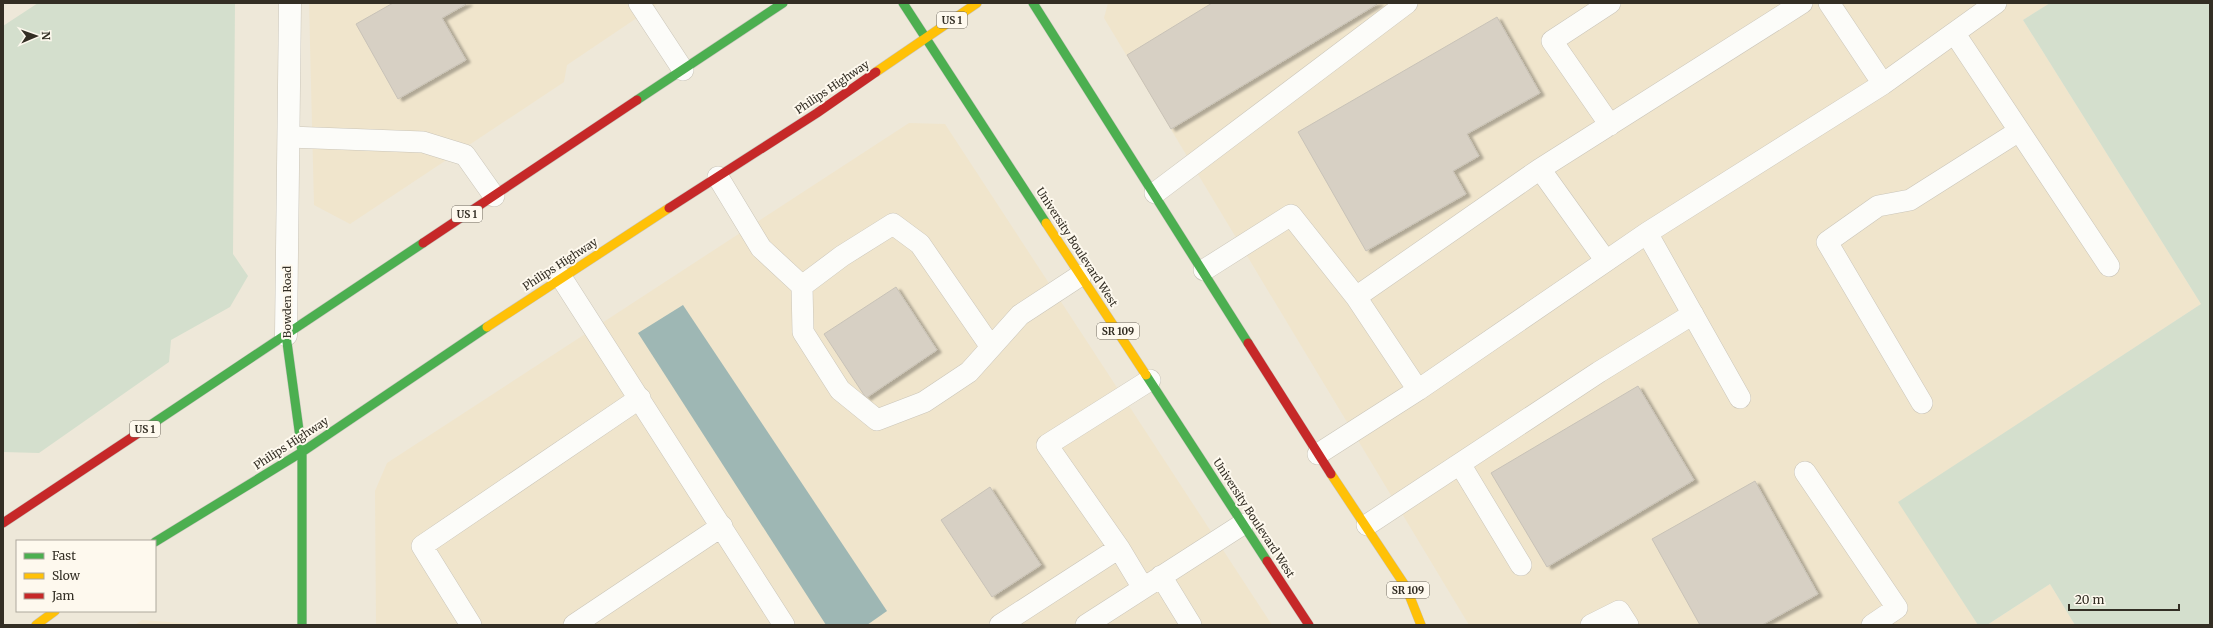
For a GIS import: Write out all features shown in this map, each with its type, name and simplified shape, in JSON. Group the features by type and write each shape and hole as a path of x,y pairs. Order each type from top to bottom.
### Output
{"main road":[{"name":"University Boulevard West","path":"903,3 1309,625"},
{"name":"Philips Highway","path":"156,541 302,452 561,277 817,113 977,3"},
{"name":"SR 109","path":"1033,3 1204,270 1318,454 1367,525 1406,587 1421,625"},
{"name":"US 1","path":"3,523 683,70 773,6"},
{"name":"Bowden Road","path":"286,335 302,452 302,625"},
{"path":"36,625 54,612"}],"street":[{"name":"Bowden Road","path":"286,335 290,137 290,3"}],"lane":[{"path":"639,3 683,70"},
{"path":"1155,193 1407,3"},
{"path":"1610,3 1552,41 1610,125"},
{"path":"1356,297 1540,169 1802,3"},
{"path":"1829,3 1883,84"},
{"path":"1318,454 1418,390 1647,233 1883,84 1955,34 1996,3"},
{"path":"1955,34 2109,266"},
{"path":"1922,403 1827,242 1878,206 1910,200 2019,131"},
{"path":"290,137 423,142 465,155 494,196"},
{"path":"1540,169 1606,261"},
{"path":"718,177 762,248 802,286 803,332 840,390 877,420 924,402 968,372 1020,315 1081,275"},
{"path":"1204,270 1291,215 1356,297 1418,390"},
{"path":"802,286 842,256 893,224 920,244 991,347"},
{"path":"1647,233 1740,398"},
{"path":"561,277 640,398 784,625"},
{"path":"1367,525 1599,372 1693,314"},
{"path":"1143,588 1119,548 1047,445 1150,380"},
{"path":"471,625 422,546 640,398"},
{"path":"1460,464 1521,565"},
{"path":"1805,472 1897,608 1872,625"},
{"path":"1086,625 1243,524"},
{"path":"574,625 722,526"},
{"path":"1000,625 1119,548"},
{"path":"1161,576 1191,625"},
{"path":"1591,625 1619,611 1628,625"}],"shaded area":[{"path":"309,3 659,3 567,65 564,82 350,224 314,205"},
{"path":"1108,3 2050,3 2023,20 2201,304 1899,502 1978,625 1469,625 1104,18"},
{"path":"909,123 945,124 1272,625 376,625 375,491 387,463"},
{"path":"2050,584 2075,625 1987,625"},
{"path":"142,620 194,624 196,625 135,625"}],"green space":[{"path":"38,3 235,3 233,254 248,276 230,307 171,340 169,362 39,453 3,452 3,26"},
{"path":"2050,3 2210,3 2210,625 2075,625 2050,584 1987,625 1978,625 1898,502 2201,304 2023,20"}],"water":[{"path":"683,305 887,611 867,625 826,625 638,333"}],"building":[{"path":"393,3 468,3 442,18 466,60 398,99 356,24"},
{"path":"1212,3 1379,3 1171,129 1127,55"},
{"path":"1497,17 1540,93 1467,134 1479,156 1453,171 1466,194 1366,251 1298,132"},
{"path":"896,287 937,350 866,398 824,334"},
{"path":"1638,386 1694,480 1547,567 1491,473"},
{"path":"1755,481 1818,594 1762,625 1700,625 1652,539"},
{"path":"990,487 1041,565 992,597 941,520"}],"traffic: fast":[{"path":"637,100 783,3"},
{"path":"903,3 1046,223"},
{"path":"1033,3 1248,343"},
{"path":"146,428 423,243"},
{"path":"156,541 302,452 487,327"},
{"path":"286,335 302,452 302,625"},
{"path":"1146,375 1267,561"}],"traffic: slow":[{"path":"876,72 977,3"},
{"path":"487,327 669,208"},
{"path":"1046,223 1146,375"},
{"path":"1331,474 1406,587 1421,625"},
{"path":"36,625 54,612"}],"traffic: jam":[{"path":"669,208 817,113 876,72"},
{"path":"423,243 637,100"},
{"path":"1248,343 1331,474"},
{"path":"3,523 146,428"},
{"path":"1267,561 1309,625"}]}
